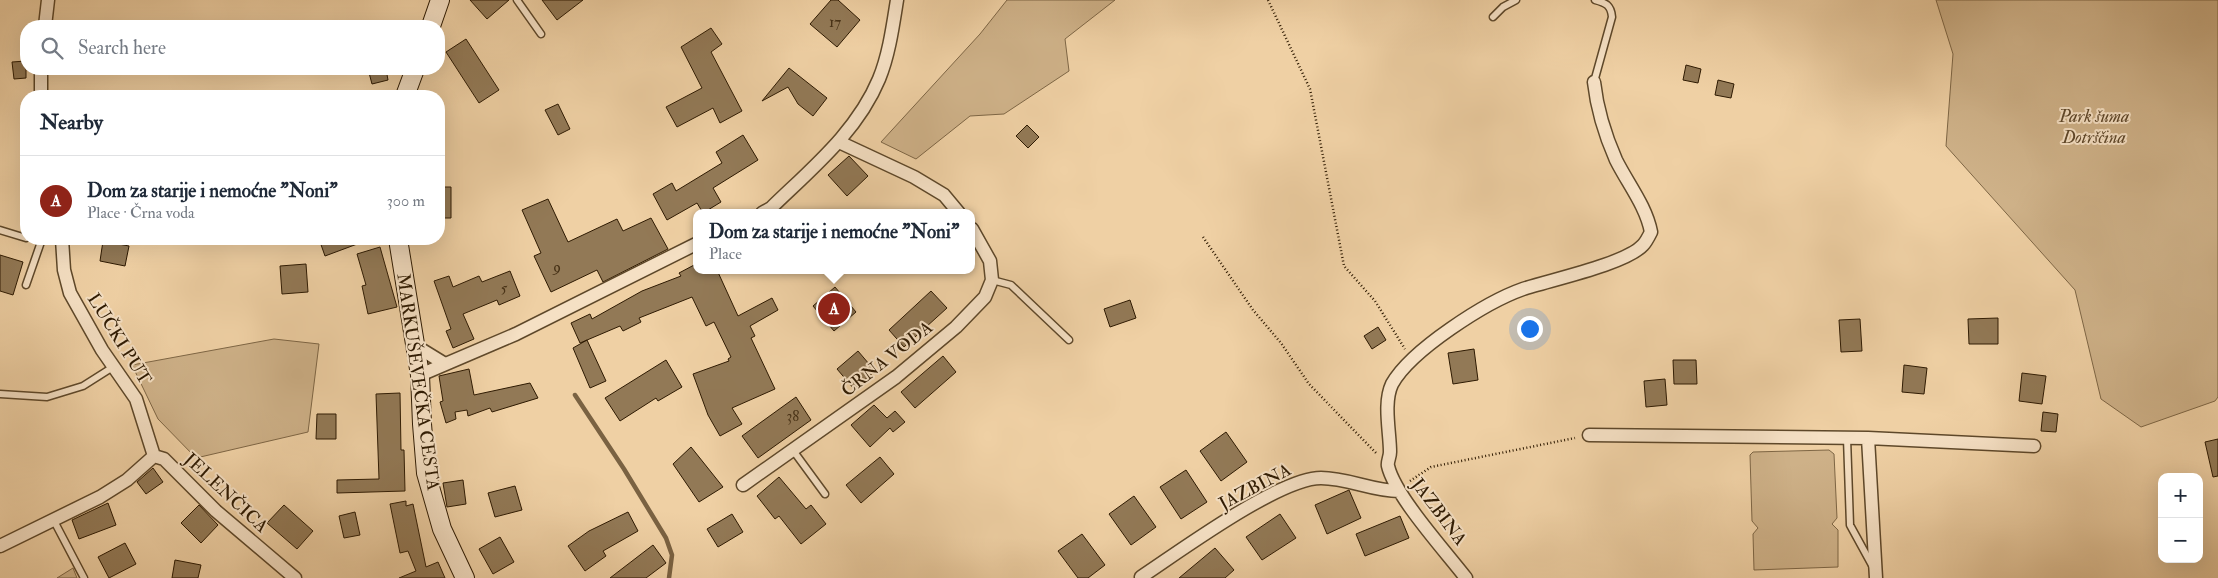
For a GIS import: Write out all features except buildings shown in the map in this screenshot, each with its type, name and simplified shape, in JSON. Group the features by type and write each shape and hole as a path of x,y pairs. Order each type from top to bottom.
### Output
{"main road":[{"path":"432,20 440,0"},
{"path":"407,90 413,75"},
{"name":"MARKUŠEVEČKA CESTA","path":"399,245 420,375 426,474 442,529 465,578"}],"street":[{"path":"46,20 48,0"},
{"path":"769,209 838,142 866,106 880,78 897,0"},
{"path":"41,75 41,90"},
{"path":"1388,465 1390,455 1388,402 1391,386 1398,375 1412,361 1450,329 1493,301 1625,256 1644,245 1651,232 1649,220 1616,159 1598,109 1594,82"},
{"path":"838,142 914,177 944,194 956,209"},
{"path":"975,234 990,260 992,280"},
{"name":"LUČKI PUT","path":"62,245 64,270 70,294 86,324 136,400 154,456"},
{"path":"420,375 516,334 693,246"},
{"name":"ČRNA VODA","path":"743,485 882,388 956,327 985,297 992,280"},
{"path":"414,345 445,364"},
{"path":"1589,435 1868,438 2034,446"},
{"path":"1868,438 1876,575"},
{"path":"0,546 100,497 127,480 154,456"},
{"name":"JELENČICA","path":"154,456 164,459 216,511 294,578"},
{"name":"JAZBINA","path":"1388,465 1400,491 1466,578"},
{"name":"JAZBINA","path":"1141,577 1234,517 1297,482 1320,478 1346,480 1382,491 1400,491"}],"lane":[{"path":"517,0 541,34"},
{"path":"1493,17 1503,7 1516,0"},
{"path":"1594,82 1612,17 1612,8 1606,3 1596,0"},
{"path":"0,230 20,236"},
{"path":"26,285 40,245"},
{"path":"992,280 1011,285 1070,340"},
{"path":"0,394 47,397 83,386 114,367"},
{"path":"1847,438 1850,525 1876,575"},
{"path":"792,449 825,494"},
{"path":"53,519 84,578"}],"path":[{"path":"1268,0 1310,89 1344,266 1375,301 1412,361"},
{"path":"1203,237 1253,310 1281,343 1309,384 1388,465"},
{"path":"1400,491 1416,476 1431,467 1589,435"}],"green space":[{"path":"1007,0 1115,0 1065,39 1069,71 1004,114 970,116 916,159 881,142 980,34"},
{"name":"Park šuma Dotrščina","path":"1936,0 2218,0 2218,397 2215,401 2141,427 2101,399 2075,290 1946,146 1953,54"},
{"path":"274,339 319,344 308,432 196,458 158,419 132,365"},
{"path":"1829,450 1834,454 1837,518 1832,524 1838,530 1838,567 1754,570 1753,534 1758,528 1752,521 1750,455 1753,452"},
{"path":"73,568 77,578 57,578"}],"waterway":[{"path":"575,395 624,469 666,538 672,555 669,578"}],"place":[{"name":"Dom za starije i nemoćne \"Noni\"","path":"834,309"}]}
